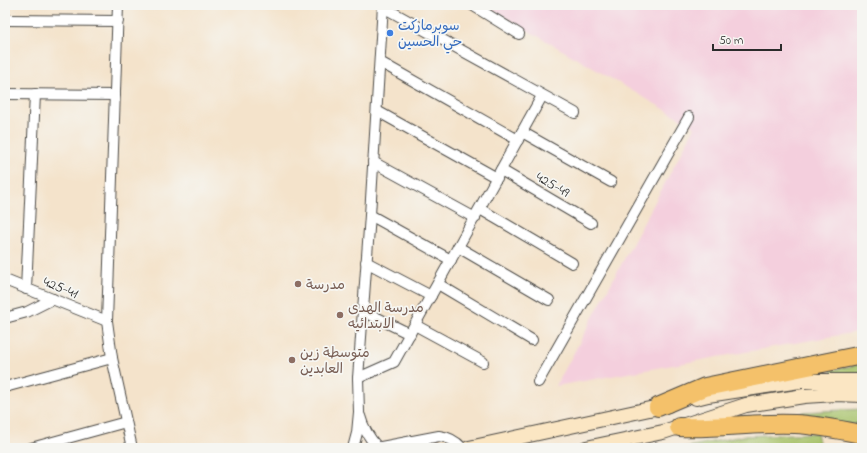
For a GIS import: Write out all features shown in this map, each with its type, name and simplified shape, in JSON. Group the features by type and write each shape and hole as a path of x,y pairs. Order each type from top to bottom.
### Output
{"highway":[{"path":"665,406 705,387 862,355"},
{"path":"677,427 794,424 817,426 862,434"}],"main road":[{"path":"476,447 665,406 708,395 800,381 862,381"},
{"path":"586,448 663,432 746,405 804,396 836,394 862,395"},
{"path":"665,406 668,408 668,422 677,427"}],"street":[{"path":"118,5 107,321 112,358 132,448"},
{"path":"472,5 518,34"},
{"path":"353,448 359,412 358,378 383,6 575,114"},
{"path":"5,20 118,21"},
{"path":"380,62 611,182"},
{"path":"5,94 115,94"},
{"path":"26,289 35,94"},
{"path":"358,378 394,362 542,96"},
{"name":"425-49","path":"377,111 591,223"},
{"path":"538,382 689,117"},
{"path":"373,162 477,213 572,263"},
{"path":"370,215 451,260"},
{"path":"458,248 549,300"},
{"path":"366,262 431,296"},
{"name":"425-41","path":"5,280 107,321"},
{"path":"438,284 532,340"},
{"path":"5,318 27,312 53,299"},
{"path":"362,311 412,330 483,362"},
{"path":"5,388 112,358"},
{"path":"359,412 363,425 377,448 439,436 450,439 462,448"},
{"path":"31,448 126,422"}],"shaded area":[{"path":"484,5 862,5 862,331 556,386 695,127"}],"green space":[{"path":"862,364 862,373 834,375 831,372 832,370"},
{"path":"862,409 862,426 800,417 801,413 803,412"},
{"path":"817,433 820,446 813,448 681,448 743,436"}],"place":[{"name":"سوبرماركت حي الحسين","path":"390,33"},
{"name":"مدرسة","path":"298,284"},
{"name":"مدرسة الهدى الابتدائيه","path":"340,315"},
{"name":"متوسطة زين العابدين","path":"292,360"}]}
